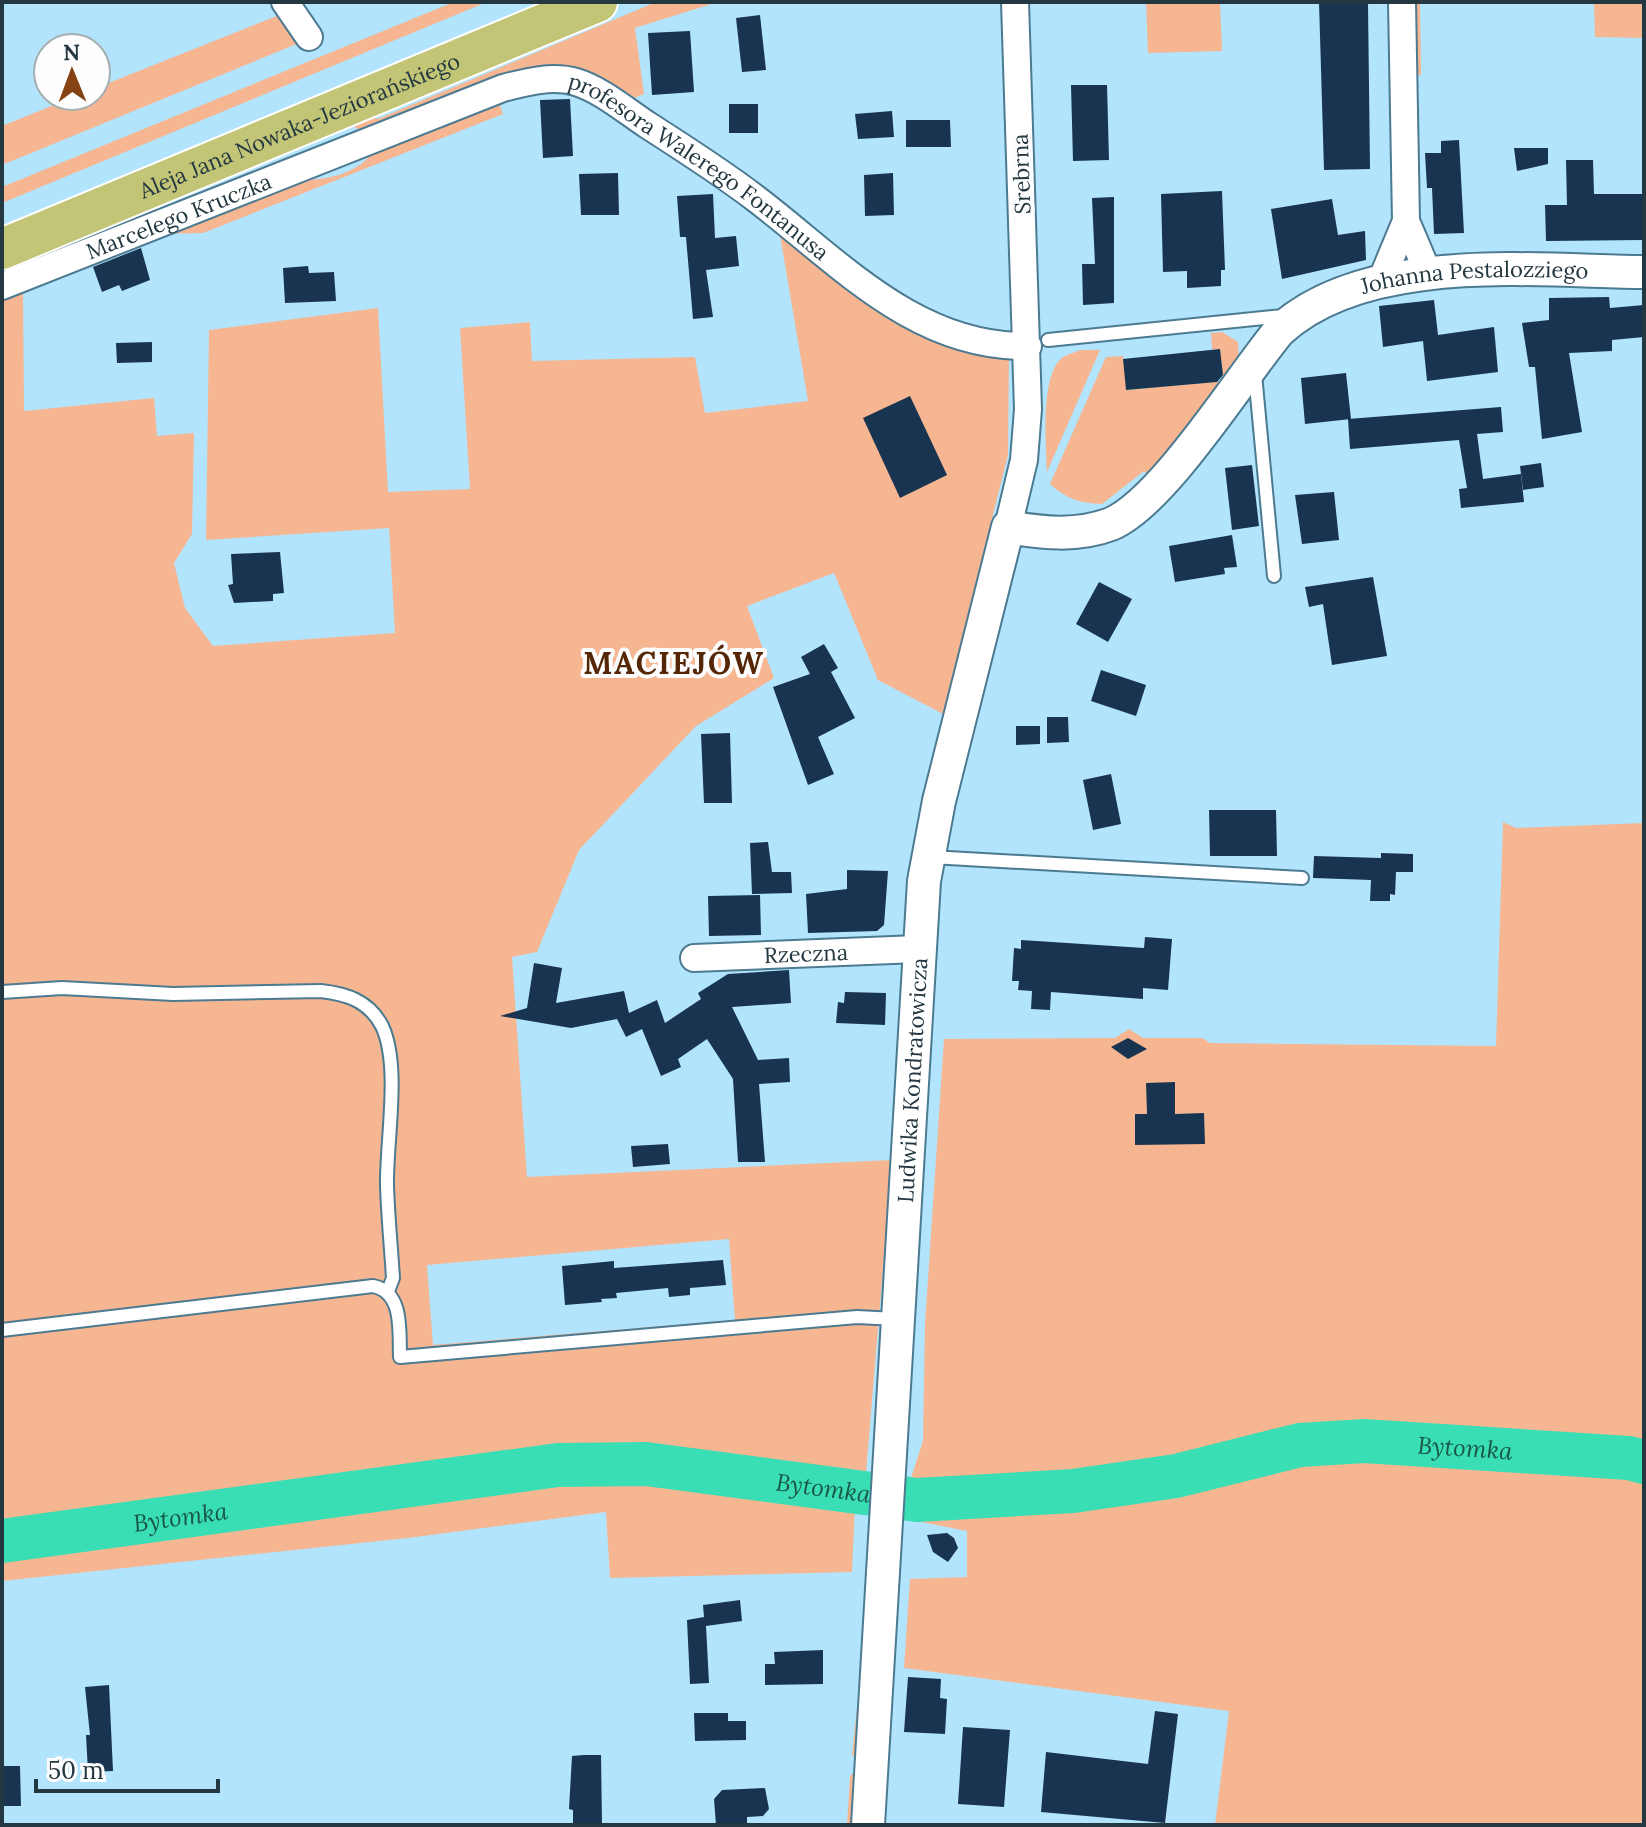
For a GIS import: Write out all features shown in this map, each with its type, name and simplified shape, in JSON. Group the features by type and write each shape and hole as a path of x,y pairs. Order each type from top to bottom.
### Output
{"main road":[{"name":"Aleja Jana Nowaka-Jeziorańskiego","path":"2,222 533,2"},
{"name":"Aleja Jana Nowaka-Jeziorańskiego","path":"2,249 597,2"}],"street":[{"path":"285,2 309,37"},
{"name":"Srebrna","path":"1015,2 1038,343"},
{"path":"1402,2 1406,221 1428,273"},
{"name":"profesora Walerego Fontanusa","path":"356,146 503,88 552,79 577,82 695,156 756,199 853,279 899,309 964,338 1038,343"},
{"name":"Marcelego Kruczka","path":"2,286 356,146"},
{"path":"1381,281 1406,221"},
{"name":"Johanna Pestalozziego","path":"1008,527 1054,533 1098,528 1123,516 1170,470 1279,331 1309,309 1381,281 1428,273 1644,272"},
{"name":"Ludwika Kondratowicza","path":"868,1825 918,949 928,857 1026,449 1038,343"},
{"name":"Rzeczna","path":"694,958 918,949"}],"lane":[{"name":"Johanna Pestalozziego","path":"1038,343 1261,319 1309,309"},
{"path":"1254,363 1274,576"},
{"path":"928,857 1302,878"},
{"path":"2,992 62,988 173,994 321,991 340,994 366,1006 382,1027 389,1058 387,1183 393,1278 388,1291"},
{"path":"2,1330 373,1286 388,1291 396,1305 400,1357 857,1317 896,1319"}],"shaded area":[{"path":"454,2 487,2 2,203 2,187"},
{"path":"656,2 718,2 635,28 644,94 626,101 579,76 368,136 352,125 375,116 378,119"},
{"path":"1146,2 1220,2 1222,51 1148,53"},
{"path":"1412,2 1420,2 1421,75 1414,76"},
{"path":"1594,2 1644,2 1644,38 1595,37"},
{"path":"279,15 299,43 2,165 2,126 37,112 112,112 112,82"},
{"path":"498,100 503,114 203,233 157,234 301,180 343,174 361,164 375,149"},
{"path":"780,235 869,300 1009,356 1008,455 943,714 878,680 834,573 747,606 774,678 696,726 579,850 537,952 512,957 527,1177 892,1160 866,1473 632,1449 584,1449 152,1511 2,1527 2,296 23,286 24,411 154,398 157,436 194,433 192,534 174,563 185,608 213,646 395,633 389,528 206,540 209,330 378,308 388,492 470,489 460,328 530,322 532,361 695,357 705,413 808,401","holes":["729,1239 735,1320 433,1345 427,1265"]},
{"path":"1222,332 1238,342 1239,362 1149,477 1144,471 1102,504 1074,499 1050,484 1106,357 1123,356 1127,390 1223,381 1220,350 1212,349 1211,333"},
{"path":"1081,350 1100,350 1047,472 1049,385 1060,360"},
{"path":"1503,822 1516,828 1644,823 1644,1447 1574,1433 1349,1422 1276,1431 1132,1464 1015,1484 909,1484 923,1441 925,1324 944,1039 1115,1038 1129,1029 1143,1038 1202,1038 1210,1043 1496,1046"},
{"path":"1383,1457 1579,1470 1644,1480 1644,1825 1215,1825 1229,1711 904,1668 910,1579 967,1577 967,1531 911,1520 911,1512 1080,1503 1161,1491 1295,1461"},
{"path":"653,1478 855,1503 852,1572 610,1578 606,1512 408,1538 2,1581 2,1553 382,1506 537,1481"},
{"path":"861,1668 859,1755 852,1756"},
{"path":"853,1773 857,1825 847,1825 850,1776"}],"building":[{"path":"1319,2 1368,4 1370,169 1324,170"},
{"path":"760,15 766,70 742,72 736,18"},
{"path":"690,31 694,92 652,95 648,33"},
{"path":"1071,85 1107,85 1109,160 1073,161"},
{"path":"570,99 573,156 543,158 540,100"},
{"path":"729,104 758,104 758,133 729,133"},
{"path":"892,111 894,137 858,139 855,114"},
{"path":"906,120 950,120 951,147 906,147"},
{"path":"1459,140 1464,233 1434,234 1432,188 1427,188 1425,153 1441,153 1441,141"},
{"path":"1514,148 1548,148 1548,164 1517,171"},
{"path":"1566,160 1593,160 1594,194 1644,194 1644,240 1546,241 1545,205 1567,205"},
{"path":"618,173 619,215 581,215 579,174"},
{"path":"893,173 894,215 865,216 864,175"},
{"path":"1222,191 1225,270 1221,270 1221,286 1187,288 1187,271 1163,272 1161,194"},
{"path":"713,194 715,238 736,236 739,266 706,270 713,317 693,319 686,237 680,237 677,196"},
{"path":"1114,197 1114,303 1083,305 1082,264 1095,264 1092,198"},
{"path":"1332,199 1338,235 1365,231 1366,260 1282,279 1271,209"},
{"path":"141,248 150,280 122,291 119,285 102,292 93,267"},
{"path":"308,266 309,273 334,272 336,301 285,303 283,268"},
{"path":"1609,297 1610,308 1644,305 1644,337 1612,340 1612,351 1569,353 1582,432 1542,439 1535,367 1529,367 1522,323 1549,320 1549,298"},
{"path":"1434,300 1438,335 1494,327 1498,372 1427,381 1423,341 1383,347 1379,306"},
{"path":"152,342 152,362 117,363 116,343"},
{"path":"1220,349 1223,375 1217,382 1126,390 1123,359"},
{"path":"1346,373 1351,419 1305,424 1301,378"},
{"path":"910,396 947,475 900,498 863,418"},
{"path":"1501,407 1503,432 1477,434 1483,479 1521,474 1524,502 1461,508 1459,489 1467,488 1459,440 1350,449 1348,419"},
{"path":"1541,463 1544,487 1523,490 1520,466"},
{"path":"1252,465 1259,526 1232,530 1225,468"},
{"path":"1334,492 1339,540 1302,544 1295,495"},
{"path":"1232,535 1237,567 1224,568 1225,574 1175,582 1169,546"},
{"path":"280,552 284,593 273,594 273,601 234,603 228,585 233,584 231,554"},
{"path":"1373,577 1387,656 1332,665 1323,604 1309,607 1305,587"},
{"path":"1099,582 1132,599 1108,642 1076,624"},
{"path":"824,644 838,668 831,672 855,718 818,737 834,774 808,785 773,687 810,674 801,657"},
{"path":"1101,670 1146,685 1136,716 1091,701"},
{"path":"1047,717 1068,717 1069,742 1047,743"},
{"path":"1016,726 1040,726 1040,744 1016,745"},
{"path":"730,733 732,803 704,803 701,734"},
{"path":"1111,774 1121,824 1093,830 1083,780"},
{"path":"1209,810 1276,810 1277,856 1210,856"},
{"path":"768,842 772,872 791,872 792,893 752,894 750,843"},
{"path":"1381,853 1413,854 1413,872 1396,872 1395,895 1390,894 1390,901 1370,901 1371,880 1313,878 1314,856 1381,858"},
{"path":"847,870 888,871 884,925 877,931 808,933 806,894 847,889"},
{"path":"760,895 761,935 709,936 708,896"},
{"path":"1145,937 1172,939 1168,990 1143,988 1143,999 1051,992 1050,1010 1031,1009 1032,991 1018,990 1019,981 1012,981 1014,948 1021,949 1021,940 1144,948"},
{"path":"534,963 562,968 556,1003 624,991 629,1013 657,1000 665,1023 701,999 698,993 728,974 789,970 791,1003 732,1007 758,1060 789,1058 790,1082 759,1084 765,1162 738,1162 733,1079 707,1039 678,1059 681,1067 661,1076 642,1029 626,1037 617,1019 571,1028 500,1016 527,1008"},
{"path":"845,992 886,993 885,1025 836,1023 838,1002 844,1003"},
{"path":"1128,1038 1147,1049 1128,1059 1111,1047"},
{"path":"1175,1082 1175,1114 1204,1113 1205,1144 1135,1145 1135,1114 1147,1114 1146,1083"},
{"path":"668,1144 670,1164 633,1167 631,1146"},
{"path":"723,1260 726,1285 690,1288 690,1295 669,1297 668,1288 616,1293 617,1298 601,1299 602,1302 565,1305 562,1266 614,1261 614,1268"},
{"path":"947,1533 954,1538 958,1548 948,1562 933,1552 927,1535"},
{"path":"740,1600 742,1621 706,1626 709,1683 690,1684 687,1620 704,1617 703,1605"},
{"path":"823,1650 823,1684 765,1685 765,1664 775,1664 774,1652"},
{"path":"908,1677 941,1679 940,1698 947,1699 945,1734 904,1732"},
{"path":"109,1685 113,1771 88,1772 86,1735 90,1735 85,1687"},
{"path":"1155,1711 1178,1714 1165,1823 1041,1812 1046,1752 1148,1764"},
{"path":"694,1713 728,1713 728,1721 746,1721 746,1740 695,1741"},
{"path":"963,1727 1010,1730 1004,1807 958,1804"},
{"path":"601,1755 602,1825 573,1825 573,1810 569,1809 572,1756"},
{"path":"2,1766 20,1766 21,1806 2,1806"},
{"path":"765,1788 769,1809 763,1816 747,1817 747,1825 716,1825 714,1799 722,1790"}],"waterway":[{"name":"Bytomka","path":"2,1541 558,1465 646,1464 917,1500 1073,1491 1176,1476 1300,1445 1364,1441 1629,1458 1644,1462"}],"district":[{"name":"MACIEJÓW","path":"674,663"}]}
